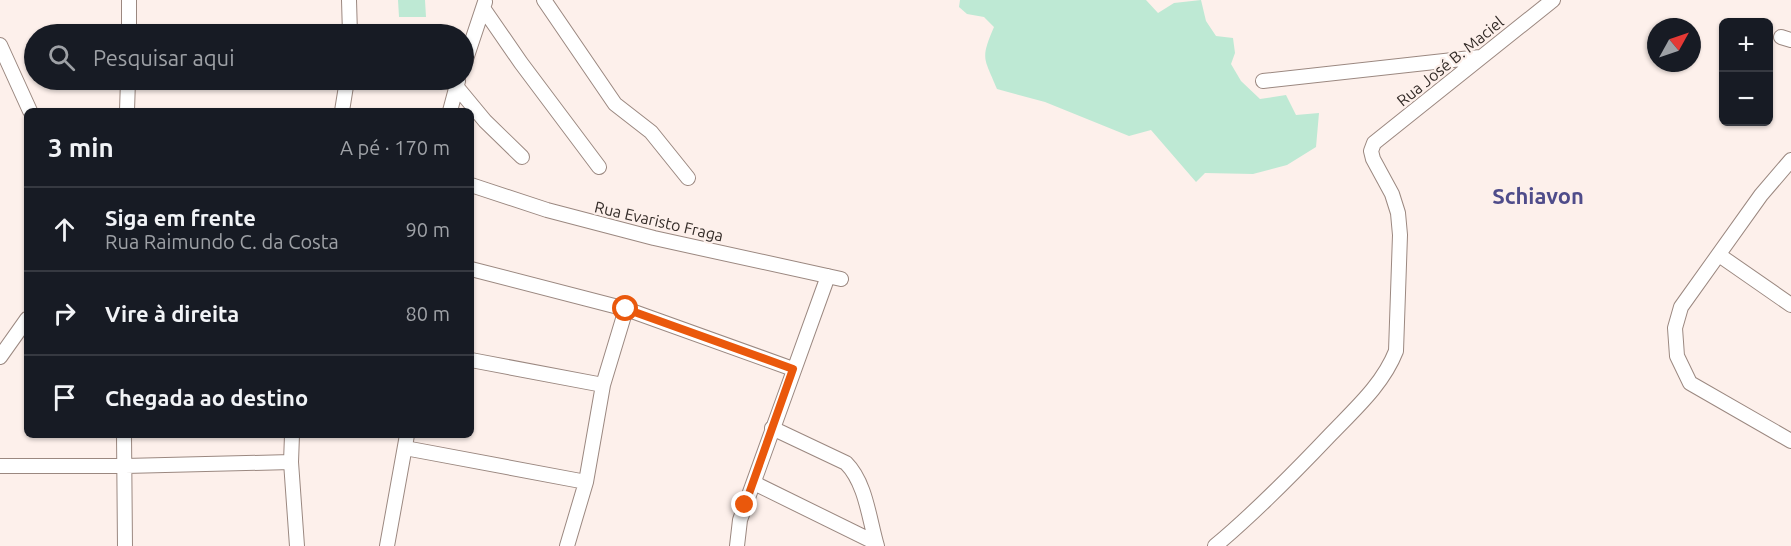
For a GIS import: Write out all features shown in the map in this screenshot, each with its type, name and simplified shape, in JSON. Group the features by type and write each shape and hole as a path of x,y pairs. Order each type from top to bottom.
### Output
{"street":[{"path":"129,0 129,24"},
{"path":"349,0 350,24"},
{"path":"544,0 615,104 651,132 688,177"},
{"name":"Rua José B. Maciel","path":"1215,546 1286,482 1375,388 1391,364 1396,351 1400,234 1398,213 1392,194 1373,159 1371,151 1374,143 1552,0"},
{"path":"474,36 485,4"},
{"path":"485,4 521,63 599,167"},
{"path":"0,45 29,108"},
{"path":"1263,81 1480,57"},
{"path":"127,108 128,90"},
{"path":"342,108 345,90"},
{"path":"451,108 455,90"},
{"path":"462,90 485,121 522,157"},
{"path":"1791,160 1761,195 1681,307 1675,328 1677,356 1690,383 1791,441"},
{"name":"Rua Evaristo Fraga","path":"474,186 547,210 643,235 835,277 793,369"},
{"path":"1719,255 1791,305"},
{"path":"474,270 598,300 793,369 740,520 737,546"},
{"path":"567,546 586,482 603,385 626,309"},
{"path":"0,357 24,323"},
{"path":"474,361 603,385"},
{"path":"772,428 846,463 854,471 877,545"},
{"path":"124,438 125,546"},
{"path":"292,438 291,462 297,546"},
{"path":"387,546 406,441 586,482"},
{"path":"0,466 291,462"},
{"path":"754,483 877,545"}],"green space":[{"path":"398,0 425,0 426,17 399,17"},
{"path":"960,0 1146,0 1158,13 1174,3 1201,0 1206,21 1216,36 1233,38 1235,53 1231,64 1241,81 1260,99 1286,95 1296,115 1319,113 1316,147 1287,165 1253,174 1205,173 1196,182 1151,130 1129,136 1045,102 997,89 985,58 994,27 984,17 967,14 959,7"}],"district":[{"name":"Schiavon","path":"1538,195"}],"route":[{"path":"626,309 793,369 745,505"}]}
